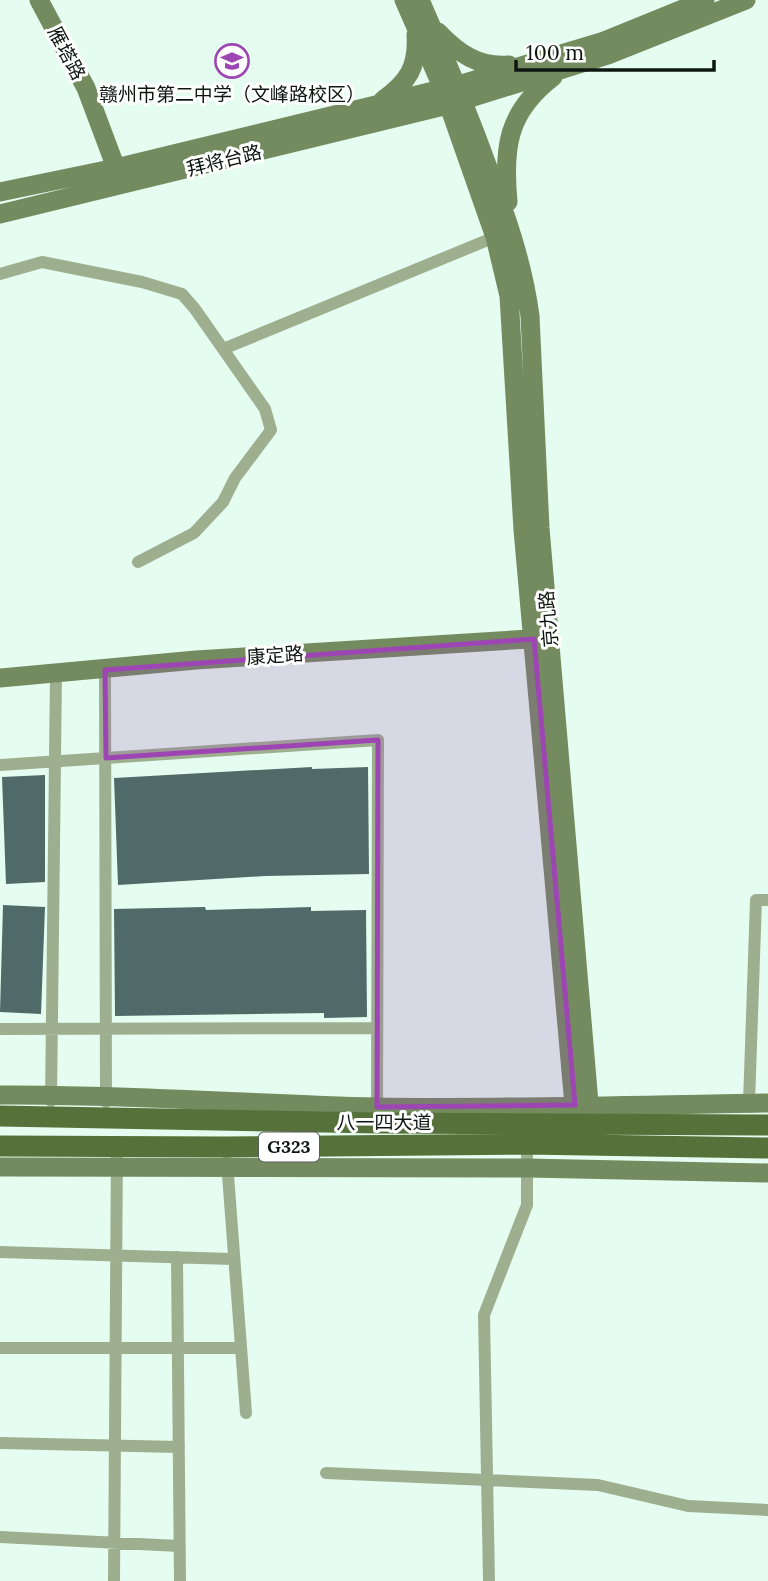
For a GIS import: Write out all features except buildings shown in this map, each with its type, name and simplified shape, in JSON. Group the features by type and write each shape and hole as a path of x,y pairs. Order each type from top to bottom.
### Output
{"main road":[{"name":"雁塔路","path":"39,0 86,88 117,177"},
{"path":"404,0 423,25 465,56 482,64 531,64"},
{"path":"380,103 401,87 412,69 423,25 420,0"},
{"path":"453,95 531,64 604,41 705,0"},
{"path":"453,95 562,71 746,0"},
{"name":"京九路","path":"423,25 453,95 503,234 505,276 512,316 523,530 542,639 584,1126"},
{"path":"503,234 506,154 511,128 531,97 562,71"},
{"name":"拜将台路","path":"0,192 117,177 453,95"},
{"name":"拜将台路","path":"0,214 117,177 380,103 453,95"},
{"name":"康定路","path":"0,678 196,660 542,639"},
{"path":"0,1096 51,1105"},
{"path":"584,1126 627,1107 759,1103"},
{"name":"八一四大道","path":"0,1115 51,1105 378,1115 584,1126 768,1148"},
{"name":"八一四大道","path":"0,1146 117,1156 226,1157 527,1144 584,1126 768,1125"},
{"path":"0,1167 117,1156"},
{"path":"226,1157 768,1173"}],"street":[{"path":"223,349 503,234"},
{"path":"0,274 42,262 142,282 182,295 195,309 265,409 271,430 235,478 223,502 194,533 138,562"},
{"path":"105,670 106,1106"},
{"path":"51,1105 56,674"},
{"path":"0,765 378,740 378,1115"},
{"path":"759,1103 756,900 768,900"},
{"path":"0,1029 377,1028"},
{"path":"489,1581 484,1315 527,1205 527,1144"},
{"path":"114,1581 117,1156"},
{"path":"226,1157 246,1413"},
{"path":"0,1252 232,1259"},
{"path":"177,1257 180,1581"},
{"path":"0,1348 240,1348"},
{"path":"0,1443 179,1447"},
{"path":"326,1473 598,1485 688,1506 768,1510"},
{"path":"0,1536 179,1546"}],"highlighted area":[{"path":"534,639 575,1105 377,1107 378,740 106,758 105,670"}],"place":[{"name":"赣州市第二中学（文峰路校区）","path":"232,61"}]}
